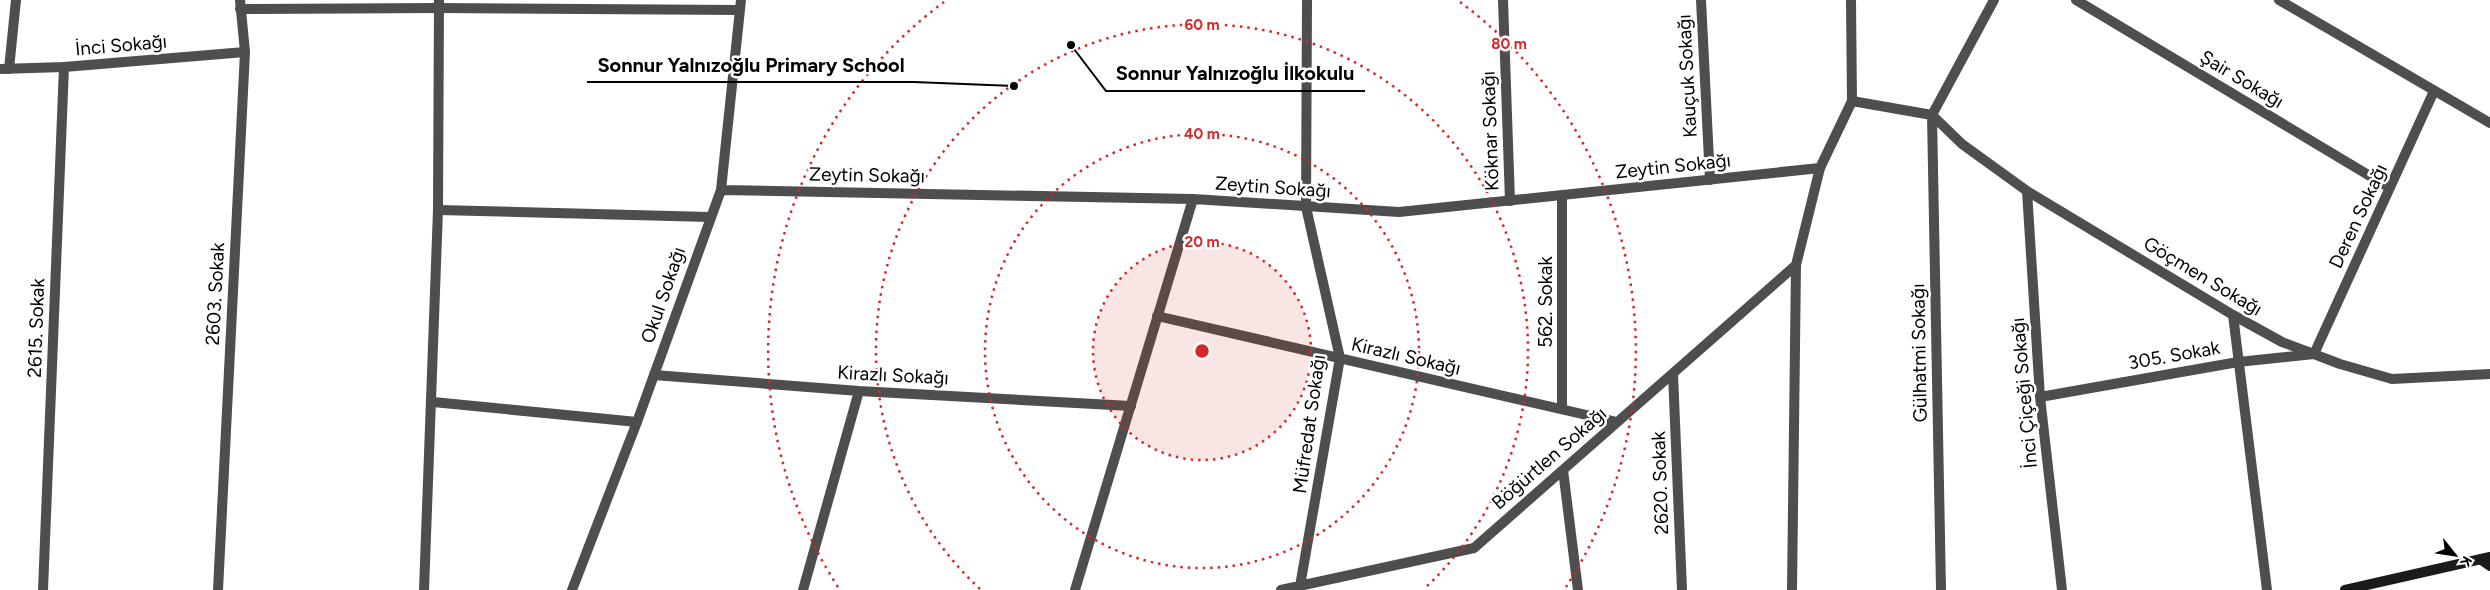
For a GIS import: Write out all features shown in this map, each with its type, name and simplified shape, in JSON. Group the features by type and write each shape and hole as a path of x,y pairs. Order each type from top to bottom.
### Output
{"main road":[{"path":"2345,590 2485,558 2490,566"}],"street":[{"path":"4,69 16,0"},
{"name":"Müfredat Sokağı","path":"1300,586 1340,358 1306,207 1307,0"},
{"name":"Köknar Sokağı","path":"1502,0 1510,201"},
{"name":"Kauçuk Sokağı","path":"1700,0 1710,180"},
{"path":"1792,590 1796,265 1820,168 1852,101 1852,0"},
{"path":"1852,101 1932,115 1994,0"},
{"name":"Şair Sokağı","path":"2076,0 2390,188"},
{"path":"2279,0 2490,122"},
{"path":"240,4 740,5"},
{"name":"2603. Sokak","path":"218,590 244,52 240,4"},
{"path":"424,590 438,210 438,4"},
{"name":"Okul Sokağı","path":"572,590 654,375 720,190 740,5"},
{"name":"İnci Sokağı","path":"4,69 64,67 244,52"},
{"name":"2615. Sokak","path":"43,590 64,67"},
{"name":"Deren Sokağı","path":"2314,354 2434,91"},
{"name":"Göçmen Sokağı","path":"1932,115 1962,144 2027,191 2233,315 2282,342 2392,379 2490,374"},
{"name":"Gülhatmi Sokağı","path":"1932,115 1941,590"},
{"name":"Zeytin Sokağı","path":"720,190 1193,199 1399,212 1820,168"},
{"name":"İnci Çiçeği Sokağı","path":"2027,191 2040,396 2062,590"},
{"name":"562. Sokak","path":"1562,195 1562,409"},
{"path":"1075,590 1193,199"},
{"path":"438,210 709,217"},
{"name":"Böğürtlen Sokağı","path":"1281,590 1474,548 1796,265"},
{"path":"2233,315 2267,590"},
{"name":"Kirazlı Sokağı","path":"1158,316 1617,422"},
{"name":"305. Sokak","path":"2040,396 2238,362 2314,354"},
{"name":"2620. Sokak","path":"1673,374 1682,590"},
{"name":"Kirazlı Sokağı","path":"654,375 859,392 1131,406"},
{"path":"803,590 859,392"},
{"path":"432,402 636,422"},
{"path":"1563,470 1578,590"}],"place":[{"name":"Sonnur Yalnızoğlu İlkokulu","path":"1071,45"},
{"name":"Sonnur Yalnızoğlu Primary School","path":"1014,86"}]}
